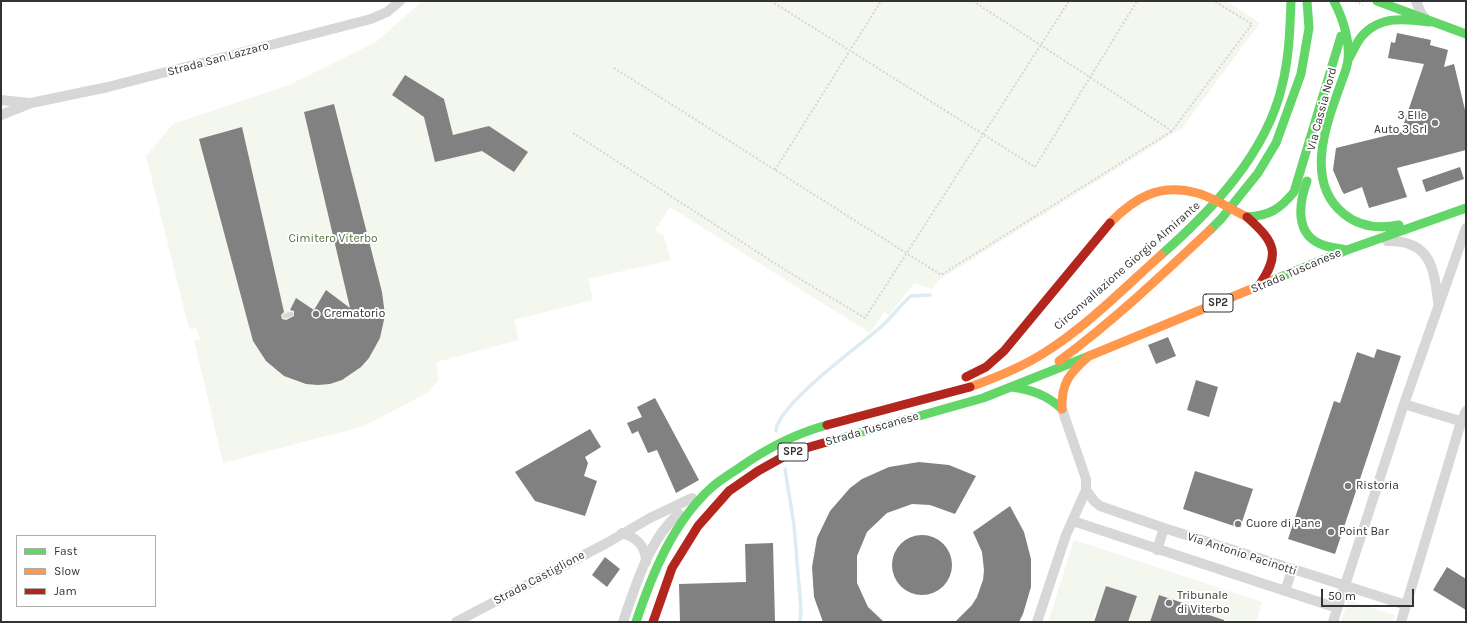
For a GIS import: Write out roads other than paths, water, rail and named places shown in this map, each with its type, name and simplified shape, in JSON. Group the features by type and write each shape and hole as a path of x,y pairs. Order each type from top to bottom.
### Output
{"main road":[{"name":"Circonvallazione Giorgio Almirante","path":"891,408 972,386 1030,361 1056,344 1168,250 1210,210 1243,168 1262,137 1274,111 1287,69 1292,23 1291,1"},
{"name":"SP2","path":"1031,380 1078,347 1178,260 1221,219 1258,174 1276,143 1301,74 1309,28 1307,1"},
{"name":"Via Cassia Nord","path":"1334,1 1343,18 1349,45 1348,61 1320,149 1320,173 1326,191 1345,216 1362,223 1378,227 1418,223"},
{"path":"1383,2 1430,22 1466,34"},
{"path":"1248,217 1264,216 1282,208 1294,192 1338,50 1343,18"},
{"path":"1348,61 1362,36 1372,27 1383,21 1392,19 1430,22"},
{"path":"1320,149 1306,183 1299,209 1301,224 1308,236 1321,244 1347,250"},
{"path":"891,408 967,377 986,367 1004,351 1111,222 1133,200 1151,194 1175,190 1198,193 1248,217 1266,234 1273,248 1273,261 1268,274 1258,287"},
{"name":"Via Cassia Nord","path":"1347,250 1418,223 1466,208"},
{"name":"Strada Tuscanese","path":"1089,356 1347,250"},
{"name":"SP2","path":"1031,380 1089,356"},
{"path":"1062,409 1062,387 1074,371 1089,356"},
{"name":"Strada Tuscanese","path":"654,622 672,568 698,526 729,491 758,471 792,452 982,398 1031,380"},
{"path":"1012,387 1026,389 1049,396 1062,409"},
{"name":"Strada Tuscanese","path":"636,622 644,599 663,556 681,525 708,492 756,456 786,440 891,408"},
{"path":"692,498 708,492"}],"street":[{"name":"Strada San Lazzaro","path":"1,115 31,103 108,87 371,19 387,12 400,1"},
{"path":"1416,1 1421,13 1430,22"},
{"name":"Strada San Lazzaro","path":"1,100 31,103"},
{"path":"1333,622 1404,404 1466,228"},
{"path":"1372,241 1399,240 1413,244 1429,260 1434,271 1439,304"},
{"path":"1404,404 1463,422"},
{"path":"1037,622 1066,535 1086,490 1086,479 1062,409"},
{"path":"1401,622 1466,411"},
{"name":"Via Antonio Pacinotti","path":"1086,490 1094,502 1100,506 1292,570 1406,605"},
{"name":"Strada Castiglione","path":"456,622 605,544 622,533 692,498"},
{"path":"623,622 655,543 663,531 679,514"},
{"name":"Via Antonio Pacinotti","path":"1073,521 1157,550 1337,608"},
{"path":"1157,550 1164,528"},
{"path":"622,533 629,535 640,544 646,556 646,564"},
{"path":"1285,591 1292,570"}],"lane":[{"path":"285,316 291,314"},
{"path":"681,525 679,514 692,498"}],"waterway":[{"path":"776,431 780,420 790,406 838,361 881,327 911,296 930,295"},
{"path":"785,469 794,525 801,609 800,622"}],"place":[{"name":"3 Elle Auto 3 Srl","path":"1435,123"},
{"name":"Crematorio","path":"316,314"},
{"name":"Ristoria","path":"1348,486"},
{"name":"Cuore di Pane","path":"1238,524"},
{"name":"Point Bar","path":"1331,532"},
{"name":"Tribunale di Viterbo","path":"1169,603"}],"park label":[{"name":"Cimitero Viterbo","path":"333,239"}]}
